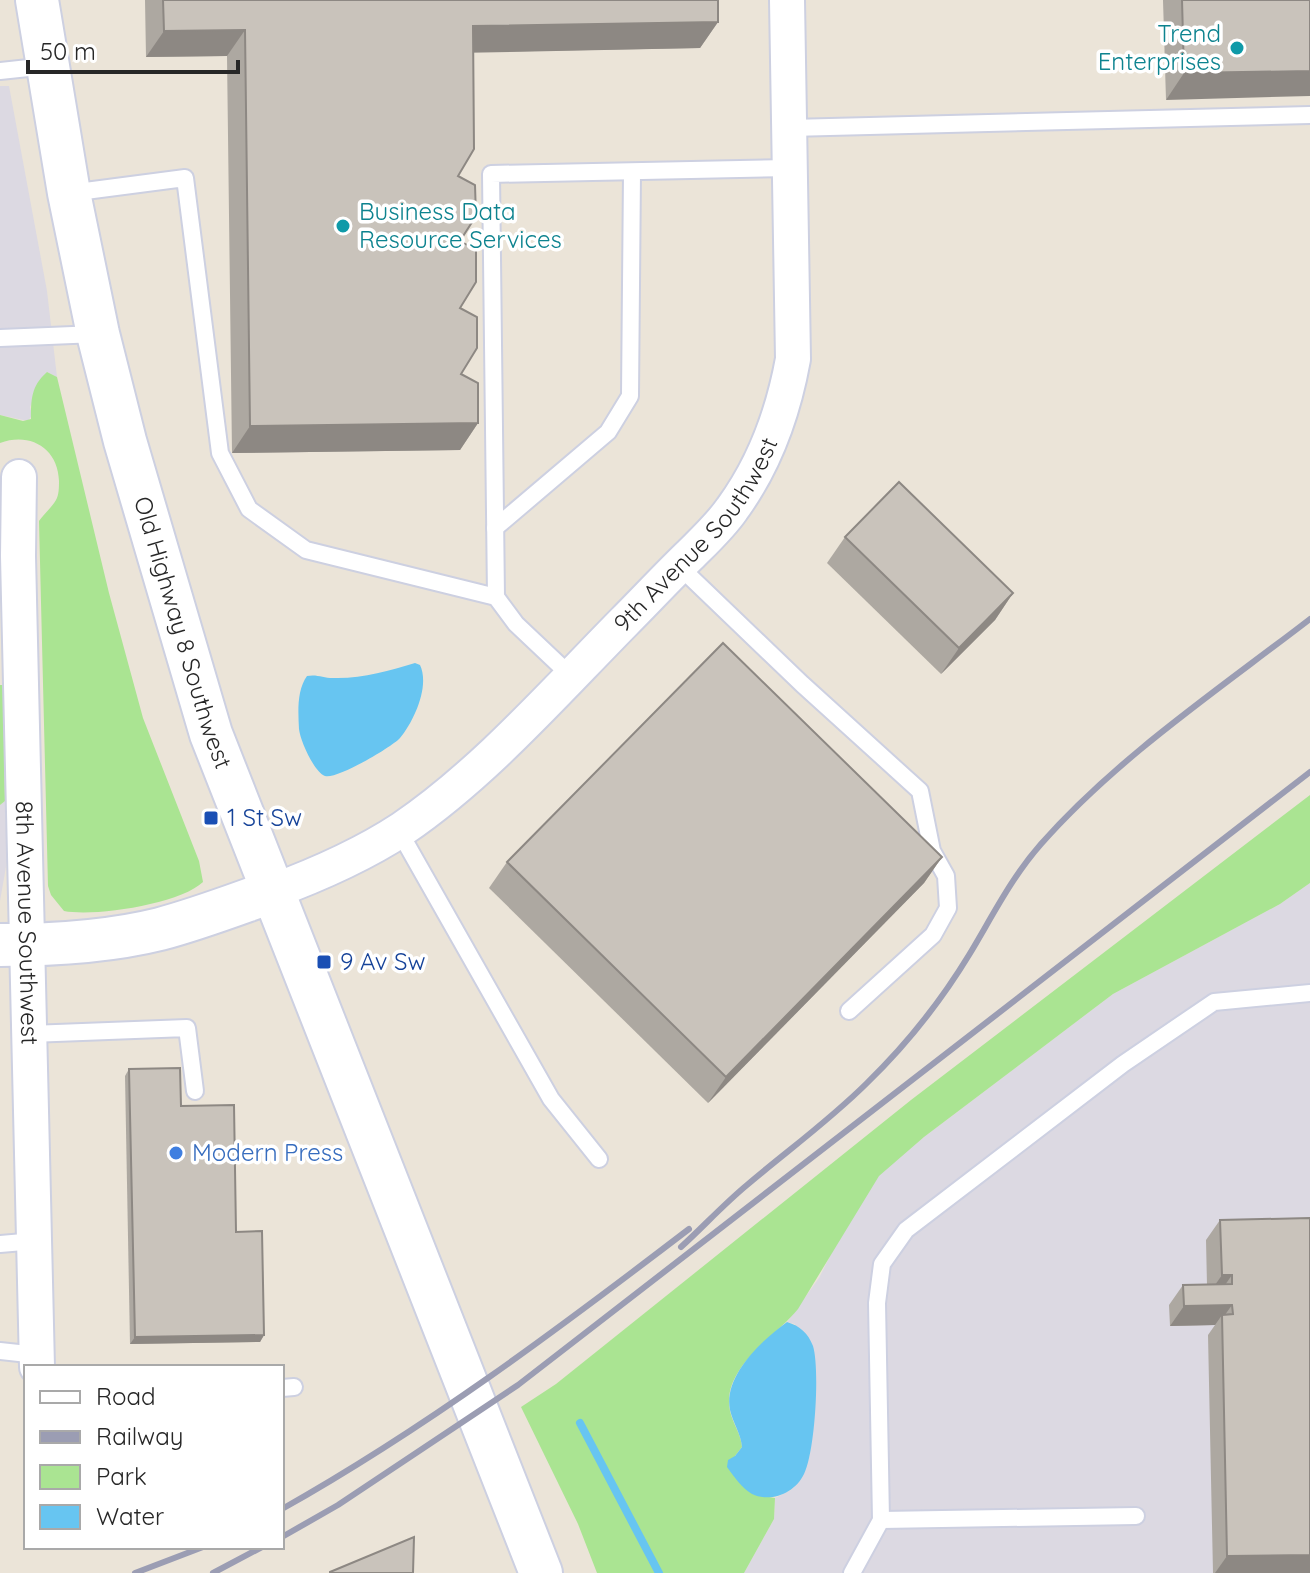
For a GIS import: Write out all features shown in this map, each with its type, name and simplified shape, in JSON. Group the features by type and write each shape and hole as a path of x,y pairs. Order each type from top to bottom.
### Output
{"street":[{"name":"Old Highway 8 Southwest","path":"37,0 69,193 98,334 125,441 211,734 541,1573"},
{"name":"9th Avenue Southwest","path":"271,892 316,875 399,831 446,795 571,676 731,511 772,439 786,400 793,359 787,0"},
{"name":"8th Avenue Southwest","path":"19,477 9,550 14,945 30,1034 37,1361"},
{"path":"14,945 98,940 158,929 215,913 271,892"}],"lane":[{"path":"0,71 47,66"},
{"path":"790,128 1310,115"},
{"path":"571,676 516,624 496,597 491,174 791,168"},
{"path":"495,528 608,432 630,396 632,173"},
{"path":"69,193 185,178 220,453 249,509 306,550 496,597"},
{"path":"0,338 98,334"},
{"path":"679,566 920,791 932,851 946,876 948,908 933,935 849,1011"},
{"path":"399,831 551,1099 599,1159"},
{"path":"852,1573 881,1520 877,1303 882,1264 906,1230 1123,1064 1214,1002 1310,993"},
{"path":"30,1034 187,1028 195,1091"},
{"path":"0,1244 35,1241"},
{"path":"0,1351 37,1361"},
{"path":"881,1520 1136,1516"}],"shaded area":[{"path":"0,86 9,86 47,291 57,377 47,372 30,407 32,415 28,421 0,415"},
{"path":"5,801 7,861 0,901 0,805"},
{"path":"1310,883 1310,1573 744,1573 774,1519 775,1498 791,1490 809,1458 815,1408 795,1324 787,1322 819,1278 840,1236 879,1175 924,1137 1113,994 1280,904"}],"green space":[{"path":"47,372 57,377 143,718 199,861 203,882 176,897 116,910 64,911 48,886 39,521 56,500 59,481 54,460 40,446 22,440 0,443 0,415 23,421 31,419 35,388"},
{"path":"0,685 3,685 5,801 0,805"},
{"path":"1310,795 1310,883 1280,904 1113,994 924,1137 879,1176 798,1309 741,1367 729,1395 730,1411 742,1447 735,1456 753,1494 775,1498 774,1519 744,1573 597,1573 578,1524 521,1407 556,1384 911,1100"}],"water":[{"path":"415,663 420,665 423,673 422,693 415,713 400,738 376,755 331,776 325,776 316,769 299,729 300,694 307,676 354,677"},
{"path":"787,1322 803,1331 813,1346 816,1391 814,1430 808,1463 800,1481 782,1494 759,1497 745,1489 727,1467 728,1460 742,1447 729,1397 732,1384 746,1360"}],"building":[{"name":"Business Data Resource Services","path":"163,0 718,0 718,22 473,26 474,149 458,176 475,185 476,216 460,241 476,250 476,282 460,308 477,317 477,348 461,374 478,383 478,423 250,426 245,30 164,31"},
{"name":"Trend Enterprises","path":"1182,0 1310,0 1310,71 1184,73"},
{"path":"899,482 1013,593 959,648 845,537"},
{"path":"723,643 942,857 726,1077 507,862"},
{"path":"180,1068 181,1106 234,1105 236,1232 262,1231 264,1335 135,1337 129,1069"},
{"path":"1310,1218 1310,1555 1227,1556 1222,1315 1233,1314 1232,1305 1184,1306 1183,1285 1232,1284 1232,1275 1222,1275 1220,1220"},
{"path":"414,1537 413,1573 330,1573 330,1572"}],"waterway":[{"path":"580,1423 659,1573"}],"railway":[{"path":"681,1247 738,1192 853,1097 895,1053 947,989 1020,870 1071,812 1136,753 1310,619"},
{"path":"284,1536 338,1505 518,1385 1310,772"},
{"path":"284,1508 439,1411 540,1341 689,1229"},
{"path":"135,1573 198,1549"},
{"path":"213,1573 258,1549"}],"place":[{"name":"Trend Enterprises","path":"1237,48"},
{"name":"Business Data Resource Services","path":"343,226"},
{"name":"1 St Sw","path":"211,818"},
{"name":"9 Av Sw","path":"324,962"},
{"name":"Modern Press","path":"176,1153"}]}
